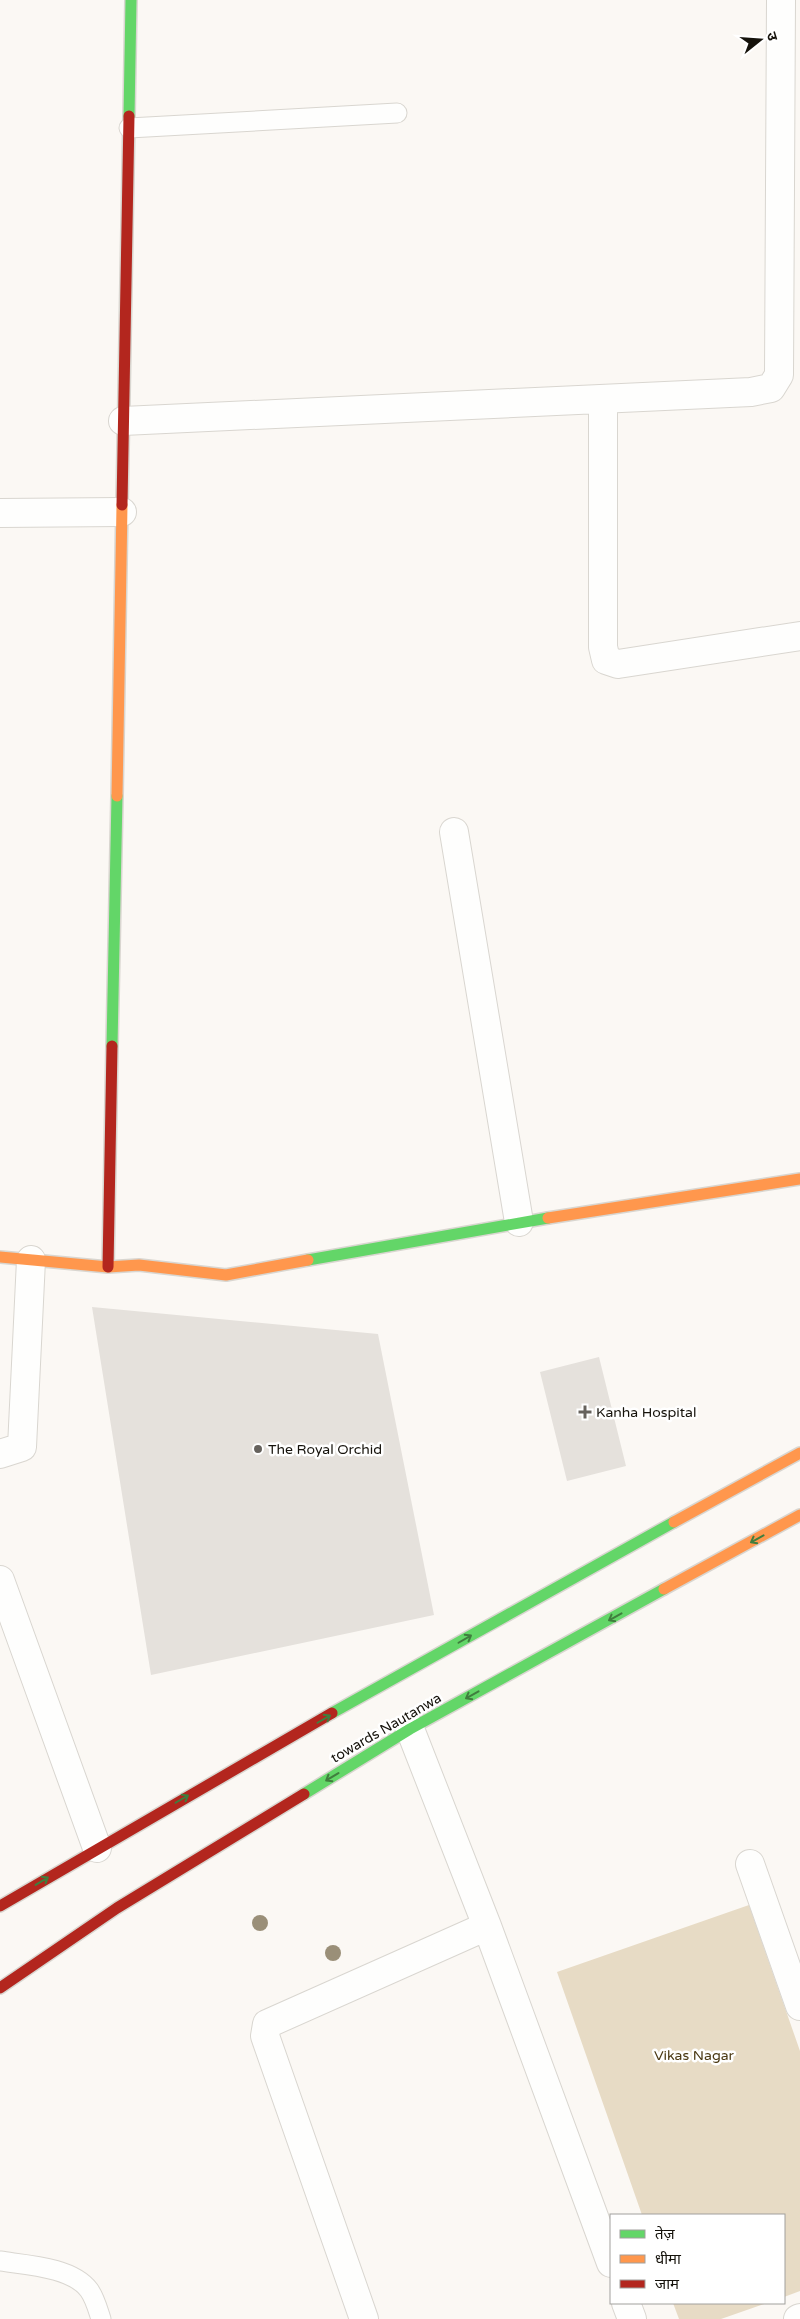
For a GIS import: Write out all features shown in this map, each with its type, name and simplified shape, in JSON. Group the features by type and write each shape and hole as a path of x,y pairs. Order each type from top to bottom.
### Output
{"street":[{"path":"108,1267 131,0"},
{"path":"123,421 751,392 770,388 779,375 781,0"},
{"path":"603,399 603,647 606,660 618,664 800,636"},
{"path":"0,513 122,512"},
{"path":"454,832 519,1222"},
{"path":"0,1257 108,1267 139,1264 226,1275 519,1222 800,1179"},
{"path":"0,1454 22,1447 30,1260"},
{"path":"0,1906 96,1848 522,1607 800,1453"},
{"name":"towards Nautanwa","path":"0,1988 117,1908 410,1729 800,1515"},
{"path":"0,1580 96,1848"},
{"path":"410,1729 487,1926 610,2260"},
{"path":"750,1864 800,2006"},
{"path":"364,2319 265,2036 267,2024 487,1926"},
{"path":"626,2304 632,2319"}],"lane":[{"path":"129,128 397,113"},
{"path":"0,2262 50,2269 79,2280 89,2290 101,2319"}],"green space":[{"name":"Vikas Nagar","path":"749,1905 800,2051 800,2291 785,2297 785,2214 642,2214 557,1972"},
{"path":"673,2304 764,2304 721,2319 679,2319"}],"building":[{"name":"The Royal Orchid","path":"92,1307 378,1334 434,1615 151,1675"},
{"path":"599,1357 626,1466 567,1481 540,1372"}],"traffic: fast":[{"path":"129,116 131,0"},
{"path":"112,1046 117,796"},
{"path":"308,1260 548,1218"},
{"path":"332,1713 674,1522"},
{"path":"304,1794 410,1729 664,1589"}],"traffic: slow":[{"path":"117,796 122,505"},
{"path":"548,1218 800,1179"},
{"path":"0,1257 108,1267 139,1265 226,1275 308,1260"},
{"path":"674,1522 800,1453"},
{"path":"664,1589 800,1515"}],"traffic: jam":[{"path":"122,505 129,116"},
{"path":"108,1267 112,1046"},
{"path":"0,1906 332,1713"},
{"path":"0,1988 117,1908 304,1794"}],"place":[{"name":"Kanha Hospital","path":"585,1412"},
{"name":"The Royal Orchid","path":"258,1449"}]}
